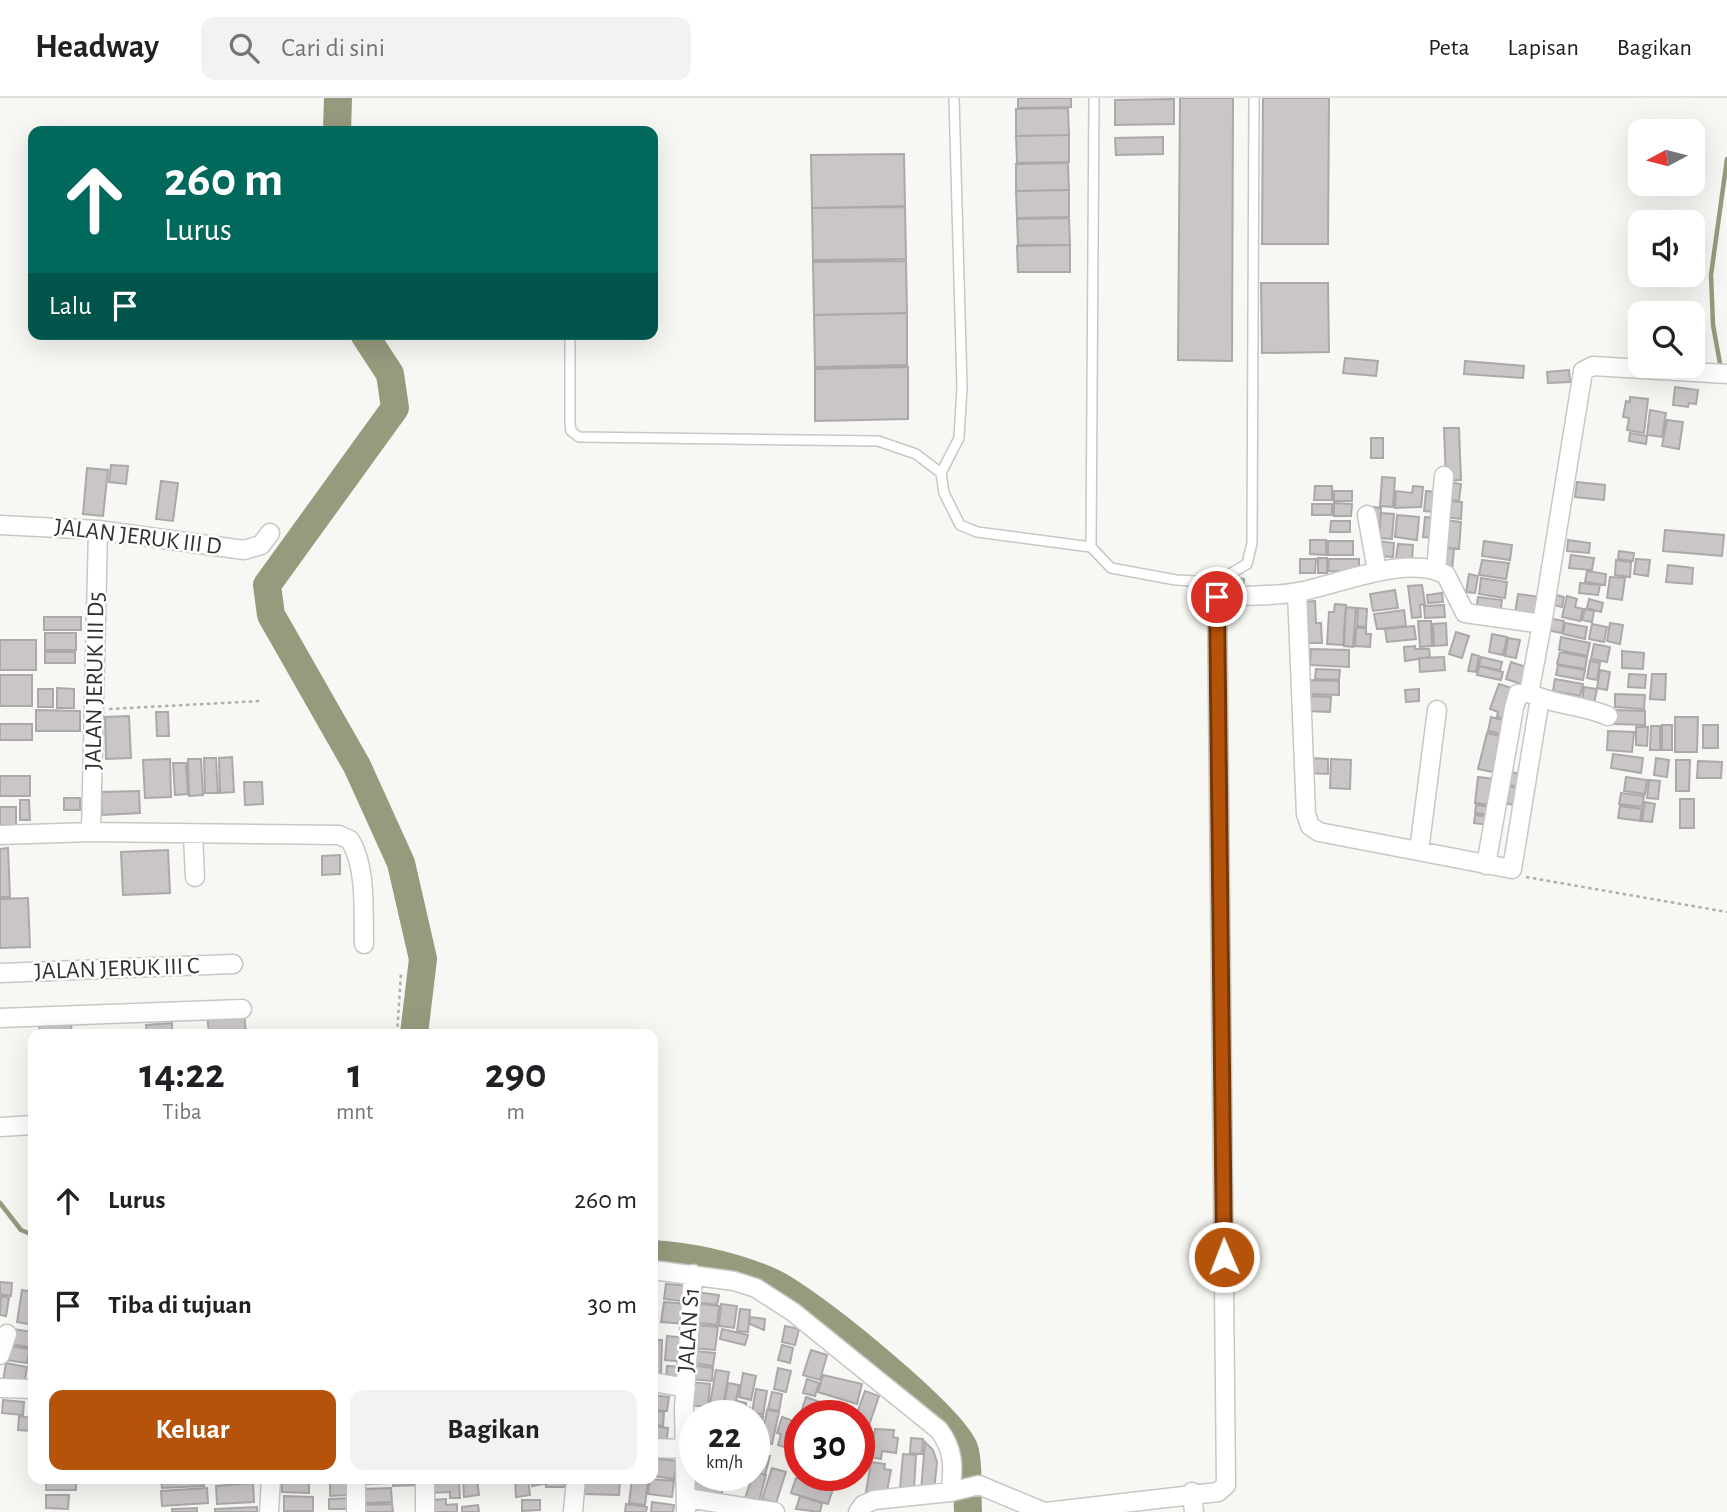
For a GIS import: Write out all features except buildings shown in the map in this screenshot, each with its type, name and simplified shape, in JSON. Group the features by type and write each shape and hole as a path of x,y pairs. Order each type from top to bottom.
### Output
{"street":[{"path":"1297,592 1307,821 1319,832 1486,865 1510,869 1514,867 1542,624 1583,371 1593,366 1727,374"},
{"path":"1436,570 1444,475"},
{"path":"1367,515 1377,571"},
{"name":"JALAN JERUK III D","path":"0,525 99,530 244,550 261,545 270,533"},
{"name":"JALAN JERUK III D5","path":"91,832 99,530"},
{"path":"858,1512 863,1504 874,1500 954,1491 979,1485 1045,1512 1192,1492 1217,1492 1223,1489 1226,1481 1220,670 1216,589 1297,592 1377,571 1436,570 1446,575 1465,613 1542,624"},
{"path":"1486,865 1518,694 1566,702 1608,716"},
{"path":"1419,850 1437,710"},
{"path":"0,835 91,832 192,835 333,834 346,838 352,844 358,865 363,899 364,944"},
{"path":"192,835 195,877"},
{"name":"JALAN JERUK III C","path":"0,974 233,964"},
{"path":"0,1018 242,1009"},
{"path":"0,1127 28,1125"},
{"path":"658,1270 745,1284 768,1295 918,1412 950,1444 954,1491"},
{"name":"JALAN S1","path":"685,1400 693,1274"},
{"path":"0,1355 7,1334"},
{"path":"658,1383 685,1388"},
{"path":"0,1388 28,1389"},
{"path":"658,1448 679,1449"},
{"path":"269,1512 271,1484"},
{"path":"356,1484 356,1512"},
{"path":"425,1484 425,1512"},
{"path":"573,1512 576,1484"},
{"path":"1192,1492 1194,1512"},
{"path":"686,1505 775,1512"}],"lane":[{"path":"954,98 962,387 959,438 941,473 944,493 960,525 977,532 1091,547 1111,568 1216,589 1247,564 1252,543 1254,98"},
{"path":"1091,547 1094,98"},
{"path":"570,340 570,422 571,431 579,437 878,441 916,454 941,473"}],"path":[{"path":"95,709 260,701"},
{"path":"1510,869 1533,878 1616,890 1727,912"},
{"path":"397,1029 401,973"}],"waterway":[{"path":"337,126 338,98"},
{"path":"1721,369 1713,325 1711,275 1727,159"},
{"path":"368,340 390,374 395,408 267,585 271,615 357,766 401,863 423,959 415,1029"},
{"path":"0,1203 21,1230 28,1233"},
{"path":"658,1255 711,1262 767,1280 811,1307 873,1356 932,1409 964,1448 968,1512"}],"route":[{"path":"1217,597 1220,670 1224,1257"}]}
